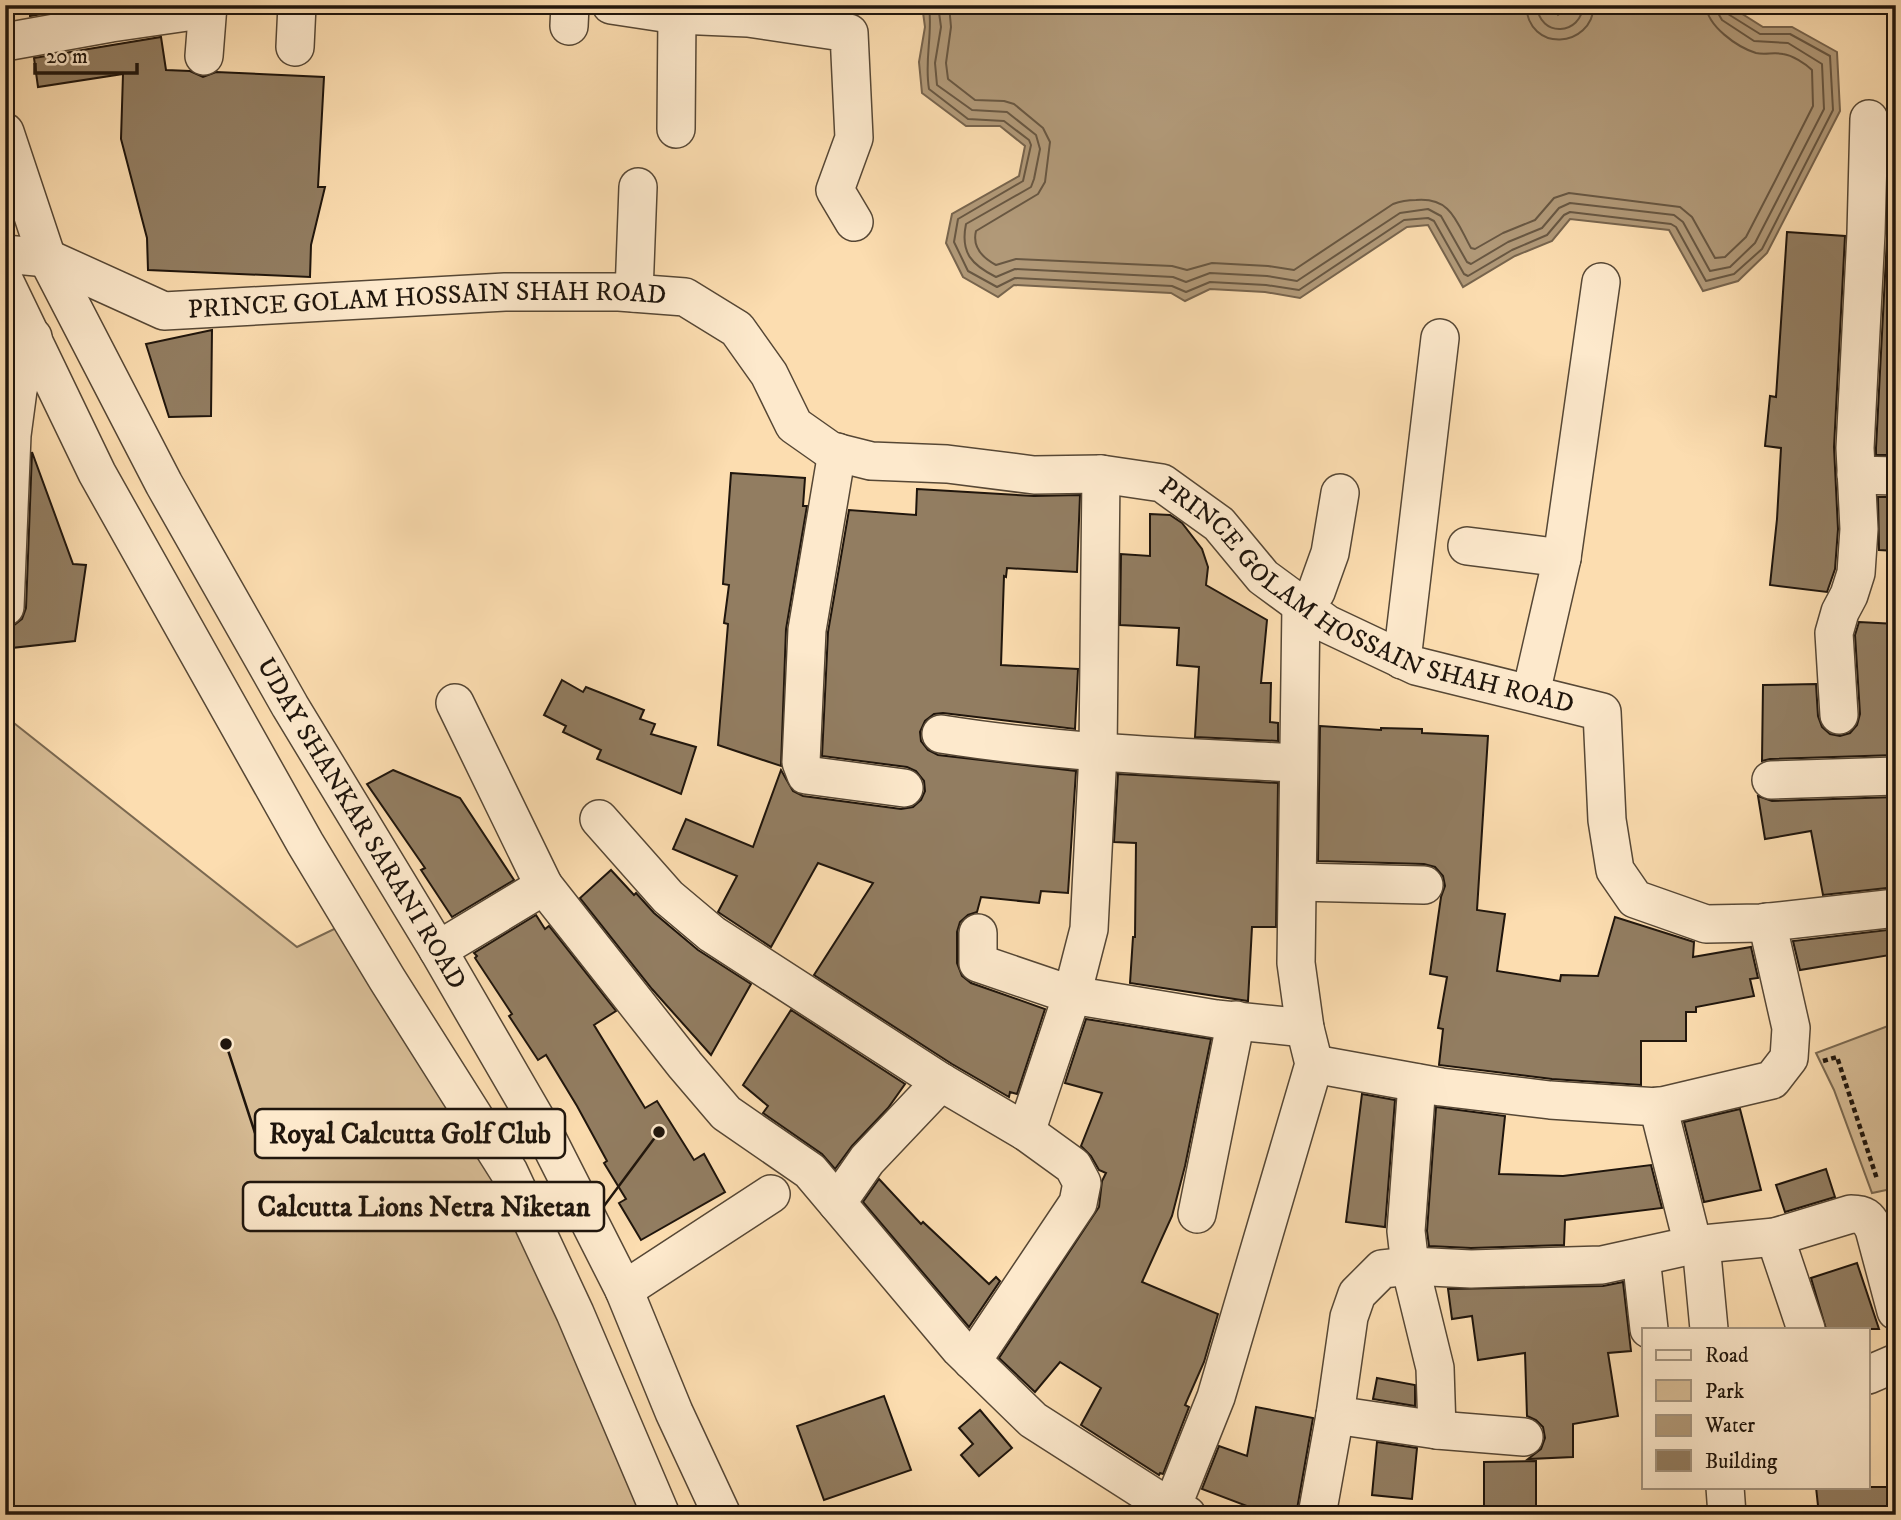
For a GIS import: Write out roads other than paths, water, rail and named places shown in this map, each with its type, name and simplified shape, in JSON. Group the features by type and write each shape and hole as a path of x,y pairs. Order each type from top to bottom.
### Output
{"street":[{"path":"295,47 297,5"},
{"path":"611,5 677,15 748,18 849,33 854,138 835,190 854,222"},
{"path":"5,42 111,14 208,7 204,56"},
{"path":"676,129 677,15"},
{"path":"1839,715 1834,632 1856,573 1859,529 1856,475 1868,119"},
{"name":"UDAY SHANKAR SARANI ROAD","path":"5,132 47,258 164,484 270,671 438,950 547,1138 624,1290 674,1412 722,1515"},
{"path":"634,293 638,187"},
{"name":"PRINCE GOLAM HOSSAIN SHAH ROAD","path":"5,254 47,258 164,311 505,292 634,293 685,297 737,329 769,374 794,425 831,451 871,461 947,464 1034,475 1101,474 1161,483 1219,524 1263,577 1327,624 1402,660 1602,712 1607,820 1615,870 1635,900 1706,924 1768,922 1896,908"},
{"path":"1531,693 1562,558 1601,282"},
{"path":"7,290 72,306 164,311"},
{"name":"UDAY SHANKAR SARANI ROAD","path":"7,290 33,337 97,473 304,843 509,1172 575,1313 661,1515"},
{"path":"5,607 12,436 18,390 33,337"},
{"path":"1402,660 1440,338"},
{"path":"837,452 807,630 801,762 806,775 904,788"},
{"path":"1026,1132 1072,995 1089,929 1098,753 1101,474"},
{"path":"1856,475 1896,476"},
{"path":"455,703 544,886 726,1113 810,1171 972,1361 1033,1420 1179,1511 1216,1397 1314,1064 1305,1028 1296,963 1301,605 1315,592 1330,553 1340,493"},
{"path":"1467,546 1562,558"},
{"path":"941,734 1018,746 1098,753 1298,763"},
{"path":"1771,779 1896,776"},
{"path":"599,818 667,897 712,934 941,1082 1026,1132 1073,1166 1082,1183 1079,1203 972,1361"},
{"path":"1298,882 1424,885"},
{"path":"438,950 544,886"},
{"path":"1314,1064 1417,1083 1550,1100 1658,1106 1772,1080 1789,1058 1791,1028 1768,922"},
{"path":"978,933 978,963 1072,995 1216,1019 1305,1028"},
{"path":"1197,1213 1236,1020"},
{"path":"837,1203 867,1160 941,1082"},
{"path":"1417,1083 1406,1231 1410,1266 1435,1368 1437,1430"},
{"path":"1658,1106 1697,1245 1709,1328"},
{"path":"624,1290 771,1194"},
{"path":"1317,1515 1349,1317 1357,1294 1382,1269 1410,1266 1471,1269 1602,1265 1697,1245 1775,1237 1851,1214 1863,1214 1874,1229 1896,1311"},
{"path":"1775,1237 1806,1328"},
{"path":"1641,1257 1649,1328"},
{"path":"1870,1374 1896,1363"},
{"path":"1335,1415 1437,1430 1524,1437"},
{"path":"1725,1488 1727,1515"}],"water":[{"path":"922,5 1550,5 1558,15 1572,5 1728,5 1763,27 1792,27 1837,52 1840,111 1767,253 1738,281 1703,291 1669,230 1570,219 1552,241 1515,256 1463,287 1428,225 1407,227 1300,298 1265,292 1210,289 1185,301 1171,293 1014,285 998,297 963,277 946,243 952,214 1019,176 1025,146 1000,126 966,126 922,93 919,62 925,27"}],"place":[{"name":"Royal Calcutta Golf Club","path":"226,1044"},
{"name":"Calcutta Lions Netra Niketan","path":"659,1132"}]}
